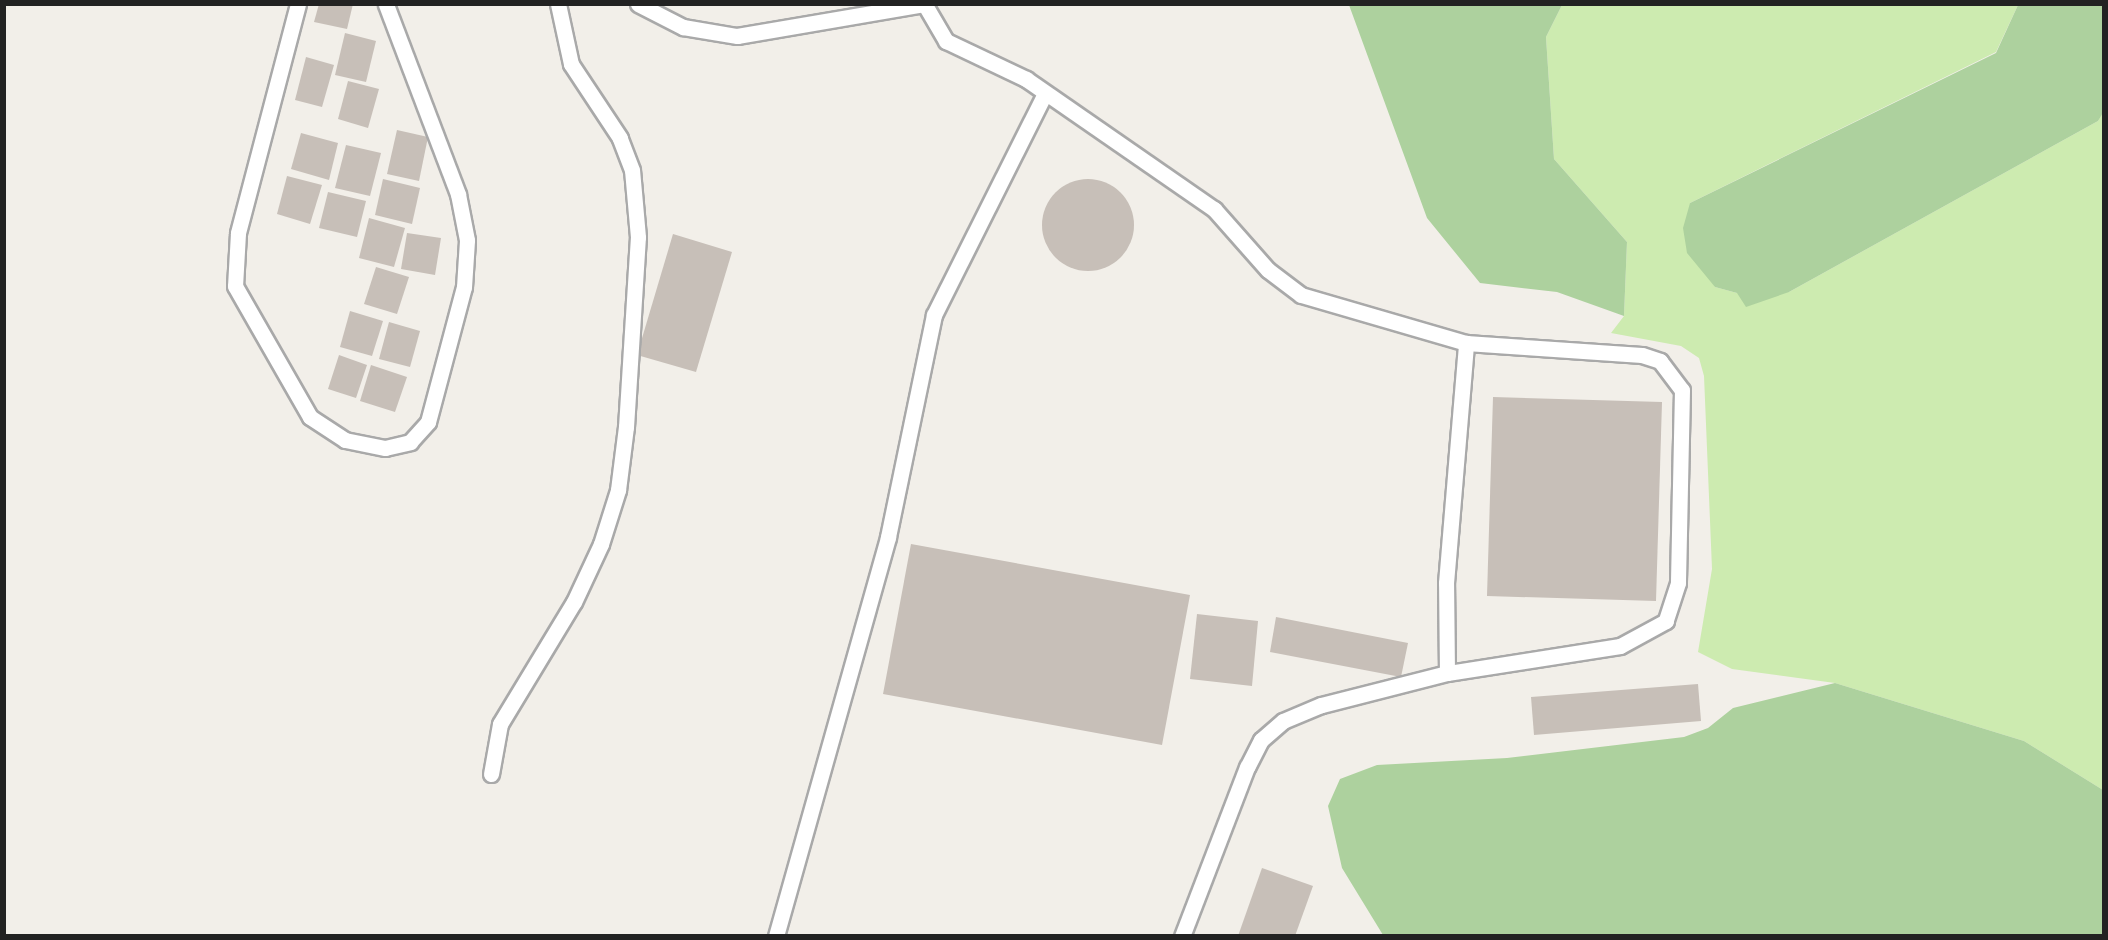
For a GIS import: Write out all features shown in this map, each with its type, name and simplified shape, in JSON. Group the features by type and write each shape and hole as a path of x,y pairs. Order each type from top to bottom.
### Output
{"lane":[{"path":"298,4 238,233 235,286 310,417 345,440 385,448 410,442 428,422 464,287 467,250 458,194 386,4"},
{"path":"491,774 500,724 574,602 601,544 618,490 626,427 638,237 633,170 620,138 571,64 558,4"},
{"path":"638,4 683,27 737,36 925,5 946,41 1045,93 1214,209 1268,270 1302,295 1466,343 1642,355 1673,372 1682,390 1685,464 1679,571 1666,621 1645,637 1620,646 1447,673 1321,705 1272,729 1247,767 1182,936"},
{"path":"776,936 888,537 934,315 1045,93"},
{"path":"1447,673 1446,583 1466,343"}],"green space":[{"path":"1349,5 1562,5 1546,37 1554,159 1627,242 1624,316 1557,292 1480,283 1427,218"},
{"path":"1562,5 2018,5 1996,52 1690,203 1715,287 1737,293 1789,292 2098,121 2103,111 2103,790 2024,741 1835,683 1732,669 1698,652 1712,569 1704,376 1699,358 1681,346 1611,333 1624,316 1627,242 1554,159 1546,37"},
{"path":"2018,5 2103,5 2104,111 2098,121 1789,292 1746,307 1737,293 1715,287 1687,253 1683,228 1690,203 1996,53"},
{"path":"1835,683 2024,741 2103,790 2103,935 1383,935 1342,868 1328,806 1340,779 1377,765 1507,758 1684,737 1708,728 1733,708"}],"building":[{"path":"319,4 353,4 347,29 314,22"},
{"path":"345,33 376,41 366,82 335,75"},
{"path":"306,57 334,65 322,107 295,100"},
{"path":"348,81 379,89 368,128 338,119"},
{"path":"397,130 428,137 419,181 387,174"},
{"path":"301,133 338,143 329,180 291,169"},
{"path":"346,145 381,153 370,196 335,188"},
{"path":"287,176 322,185 310,224 277,214"},
{"path":"383,179 420,188 412,224 375,215"},
{"path":"1079,179 1097,179 1114,186 1127,199 1134,216 1134,234 1127,251 1114,264 1097,271 1079,271 1062,264 1049,251 1042,234 1042,216 1049,199 1062,186"},
{"path":"328,192 366,201 357,237 319,228"},
{"path":"369,218 405,228 394,267 359,258"},
{"path":"407,233 441,238 435,275 401,269"},
{"path":"673,234 732,252 696,372 637,355"},
{"path":"376,267 409,277 397,314 364,304"},
{"path":"350,311 383,321 372,356 340,347"},
{"path":"389,322 420,331 410,367 379,359"},
{"path":"339,355 367,365 356,398 328,389"},
{"path":"371,365 407,377 395,412 360,401"},
{"path":"1493,397 1662,402 1656,601 1487,596"},
{"path":"911,544 1190,595 1162,745 883,694"},
{"path":"1197,614 1258,621 1252,686 1190,679"},
{"path":"1276,617 1408,643 1401,677 1270,652"},
{"path":"1698,684 1701,721 1534,735 1531,697"},
{"path":"1262,868 1313,886 1295,936 1238,936"}]}
